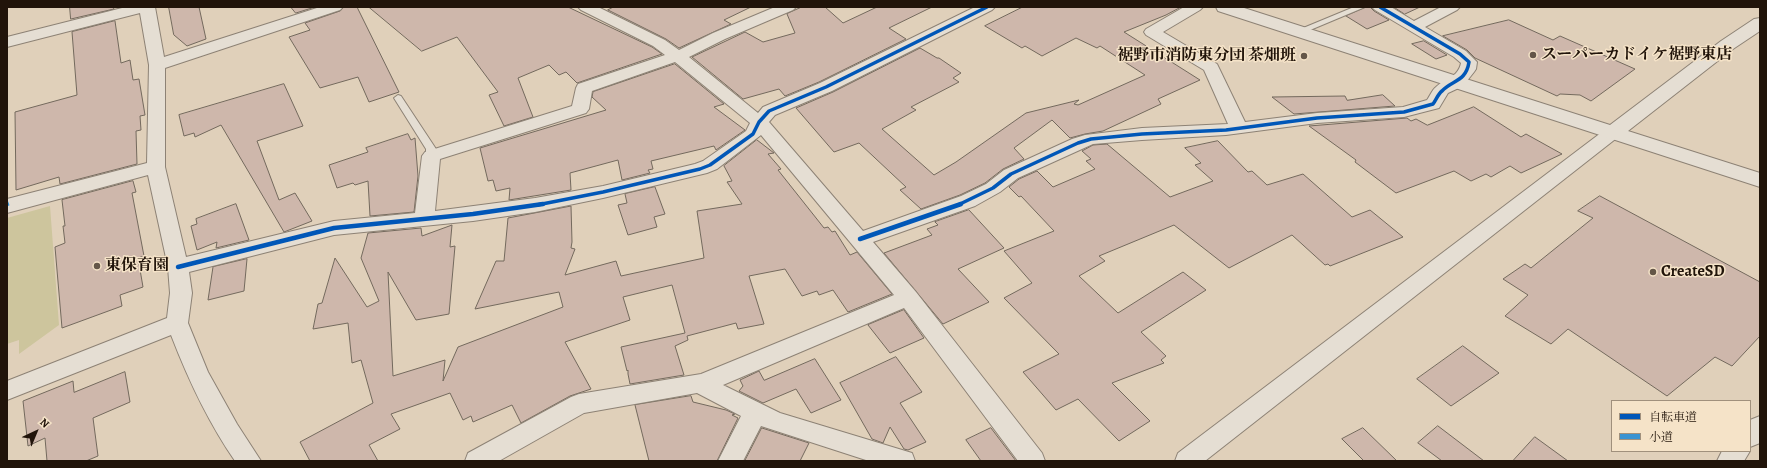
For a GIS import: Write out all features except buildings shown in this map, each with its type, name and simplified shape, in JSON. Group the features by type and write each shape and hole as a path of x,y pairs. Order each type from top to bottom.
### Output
{"street":[{"path":"7,42 144,7"},
{"path":"148,7 157,65 156,166 178,267 181,292 177,323 197,373 228,431 249,461"},
{"path":"157,65 334,7"},
{"path":"586,7 658,43 677,56 759,122 860,239 908,298 1033,461"},
{"path":"424,219 431,156 580,109 584,88 691,51 719,36 788,7"},
{"path":"178,267 320,231 535,205 603,192 700,169 710,165 753,134 759,122 769,111 826,87 987,7"},
{"path":"1195,7 1152,32 1211,67 1238,127"},
{"path":"1224,7 1760,180"},
{"path":"860,239 968,201 993,188 1011,174 1078,143 1091,139 1113,136 1238,127 1317,118 1404,112 1433,104 1442,90 1456,82 1468,69 1470,62 1460,54 1380,7"},
{"path":"1414,27 1452,7"},
{"path":"1187,461 1727,45 1760,23"},
{"path":"7,206 156,166"},
{"path":"477,461 579,404 700,384 908,298"},
{"path":"7,390 177,323"},
{"path":"700,384 773,421 903,461"},
{"path":"730,461 756,412"},
{"path":"1751,436 1760,426"},
{"path":"1730,461 1737,452"}],"lane":[{"path":"1300,31 1361,7"},
{"path":"398,98 431,149 431,156"}],"shaded area":[{"path":"50,206 59,325 19,354 19,340 7,344 7,218"}],"marked path":[{"path":"7,202 8,206"}],"cycle path":[{"path":"178,267 334,228 473,214 535,205 603,192 700,169 710,165 753,134 759,122 769,111 826,87 987,7"},
{"path":"860,239 968,201 993,188 1011,174 1078,143 1091,139 1142,134 1226,130 1317,118 1404,112 1433,104 1442,90 1457,82 1468,69 1469,62 1460,54 1380,7"}],"place":[{"name":"スーパーカドイケ裾野東店","path":"1533,55"},
{"name":"裾野市消防東分団 茶畑班","path":"1304,56"},
{"name":"東保育園","path":"97,266"},
{"name":"CreateSD","path":"1653,272"}]}
